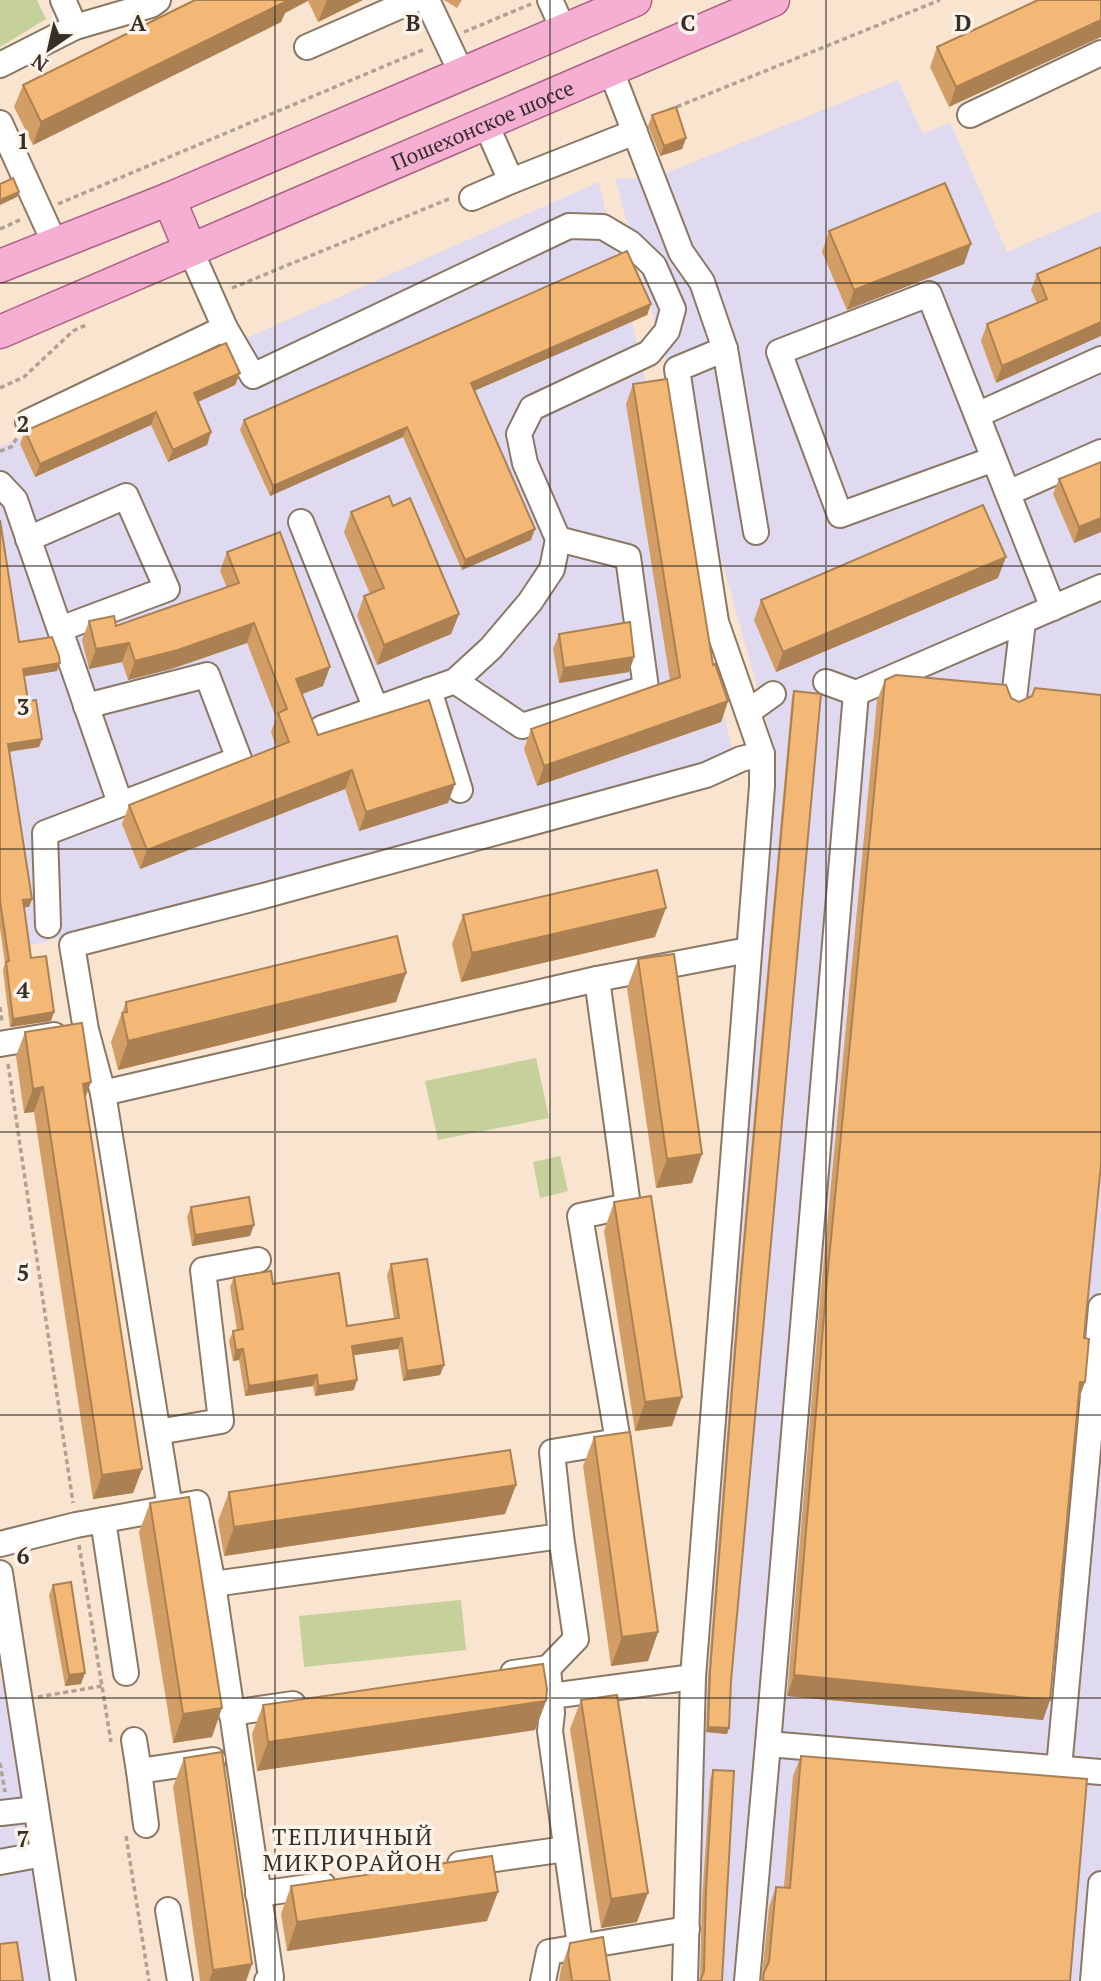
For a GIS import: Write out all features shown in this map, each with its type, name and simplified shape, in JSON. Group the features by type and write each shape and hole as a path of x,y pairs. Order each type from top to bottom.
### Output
{"main road":[{"path":"0,266 169,199 635,0"},
{"name":"Пошехонское шоссе","path":"0,332 773,0"},
{"path":"169,199 190,249"}],"street":[{"path":"63,0 75,27"},
{"path":"0,65 75,27 151,5 158,0"},
{"path":"307,47 414,0"},
{"path":"427,0 462,74"},
{"path":"550,0 564,31"},
{"path":"970,115 1101,53"},
{"path":"610,68 681,252 702,282 725,349 756,532"},
{"path":"485,122 511,181"},
{"path":"0,124 5,148 55,244"},
{"path":"472,198 635,132"},
{"path":"190,249 225,328 253,376 569,226 603,227 630,243 654,266 673,309 667,331 649,353 532,408 519,434 525,463 558,539 552,569 530,602 491,648 455,681 323,728"},
{"path":"994,459 840,515 779,352 929,293 1053,607"},
{"path":"28,422 225,328"},
{"path":"685,1981 693,1677 762,786 762,754 716,622 677,369 725,349"},
{"path":"977,415 1101,359"},
{"path":"1008,493 1101,452"},
{"path":"0,484 15,500 120,803"},
{"path":"28,539 126,496 167,589 60,629"},
{"path":"301,522 376,709"},
{"path":"455,681 522,726 646,688 628,557 558,539"},
{"path":"826,682 856,693 1101,587"},
{"path":"1013,707 1023,621"},
{"path":"48,925 45,833 239,759 207,675 86,706"},
{"path":"429,690 460,790"},
{"path":"747,1981 856,693"},
{"path":"748,712 773,694"},
{"path":"170,1508 103,1093 86,1030 72,944 267,895 706,775 741,759 762,754"},
{"path":"103,1093 597,978 748,950"},
{"path":"493,1676 548,1668 576,1639 552,1452 618,1441 580,1216 628,1206 597,978"},
{"path":"3,1043 86,1030"},
{"path":"158,1432 221,1421 203,1270 258,1260"},
{"path":"1059,1768 1101,1307"},
{"path":"0,1545 76,1525 197,1503 213,1584 271,1977 267,1981"},
{"path":"103,1520 126,1674"},
{"path":"213,1584 561,1536"},
{"path":"0,1573 7,1666 20,1700 63,1981"},
{"path":"548,1668 552,1713 550,1731 580,1945"},
{"path":"551,1696 693,1677"},
{"path":"231,1713 314,1701"},
{"path":"134,1740 139,1771 136,1829"},
{"path":"768,1744 1101,1772"},
{"path":"139,1771 238,1756"},
{"path":"2,1814 36,1809"},
{"path":"432,1868 566,1849"},
{"path":"0,1862 43,1854"},
{"path":"258,1894 352,1880"},
{"path":"1093,1981 1101,1884"},
{"path":"168,1910 180,1981"},
{"path":"543,1981 549,1952 687,1929"}],"path":[{"path":"0,229 540,0"},
{"path":"0,388 24,377 73,331 96,320"},
{"path":"0,1007 3,1043 76,1525 113,1753"},
{"path":"20,1700 102,1686"},
{"path":"136,1829 149,1981"}],"shaded area":[{"path":"898,80 923,134 950,122 1007,252 1101,211 1101,1981 679,1981 692,1681 771,736 615,179 656,177"},
{"path":"599,182 734,757 25,947 0,928 0,447"},
{"path":"6,1678 51,1981 0,1981 0,1679"}],"green space":[{"path":"0,0 37,0 46,19 0,47"},
{"path":"536,1058 549,1118 438,1140 425,1081"},
{"path":"560,1156 568,1191 540,1198 533,1162"},
{"path":"461,1600 466,1650 304,1667 299,1616"}],"building":[{"path":"195,0 289,0 41,122 23,85"},
{"path":"1038,0 1101,0 1101,20 956,87 937,47"},
{"path":"676,107 686,138 664,146 652,115"},
{"path":"13,178 19,192 0,200 0,184"},
{"path":"945,183 971,244 854,290 829,231"},
{"path":"1101,247 1101,322 1002,366 987,324 1047,299 1037,274"},
{"path":"627,251 651,304 471,383 535,529 465,560 407,427 273,486 244,420"},
{"path":"226,343 240,373 194,393 211,432 173,450 156,412 40,464 25,431"},
{"path":"667,379 713,665 715,664 728,701 544,766 531,729 680,677 633,384"},
{"path":"1101,462 1101,518 1079,527 1059,479"},
{"path":"389,496 393,506 410,498 459,614 384,645 364,596 384,588 351,512"},
{"path":"983,505 1006,557 783,652 761,600"},
{"path":"0,520 19,642 52,637 60,663 23,669 28,701 36,700 42,739 8,744 32,899 23,900 31,958 46,956 54,1012 13,1019 6,962 9,961 0,901"},
{"path":"280,532 330,667 296,679 318,735 429,700 455,784 366,812 352,770 147,850 129,805 289,742 278,713 287,709 254,623 178,650 135,661 129,643 96,649 89,621 114,616 116,626 239,583 227,552"},
{"path":"630,622 634,657 564,668 559,634"},
{"path":"896,675 1006,685 1011,698 1019,702 1032,696 1035,688 1101,695 1101,1164 1084,1338 1089,1339 1085,1382 1080,1382 1050,1700 794,1675 827,1280 885,680"},
{"path":"794,691 821,694 731,1681 729,1728 708,1727 740,1289"},
{"path":"657,870 666,908 472,953 463,915"},
{"path":"397,936 406,973 128,1041 122,1013 127,1012 126,1002"},
{"path":"674,954 702,1154 667,1159 638,959"},
{"path":"82,1023 91,1082 83,1084 142,1469 102,1475 43,1087 33,1089 25,1032"},
{"path":"651,1196 682,1397 645,1402 614,1202"},
{"path":"249,1197 254,1225 195,1235 191,1207"},
{"path":"427,1259 444,1365 407,1371 402,1338 352,1346 357,1380 318,1386 317,1375 249,1386 243,1349 236,1350 233,1331 243,1329 234,1277 271,1271 273,1284 339,1273 347,1326 399,1318 391,1264"},
{"path":"630,1432 658,1632 622,1637 594,1437"},
{"path":"510,1450 516,1485 234,1527 229,1492"},
{"path":"189,1497 222,1708 183,1714 150,1503"},
{"path":"71,1582 85,1673 69,1675 53,1585"},
{"path":"543,1664 546,1701 268,1742 263,1705"},
{"path":"617,1695 648,1893 611,1899 581,1700"},
{"path":"222,1752 252,1964 213,1970 184,1758"},
{"path":"801,1756 1087,1779 1070,1981 763,1981 769,1962 776,1887 790,1888"},
{"path":"713,1770 734,1771 722,1981 700,1981 704,1971"},
{"path":"492,1856 498,1892 297,1922 291,1886"},
{"path":"603,1937 610,1981 572,1981 568,1955 570,1943"},
{"path":"17,1942 23,1981 0,1981 0,1944"}],"district":[{"name":"ТЕПЛИЧНЫЙ МИКРОРАЙОН","path":"353,1849"}]}
